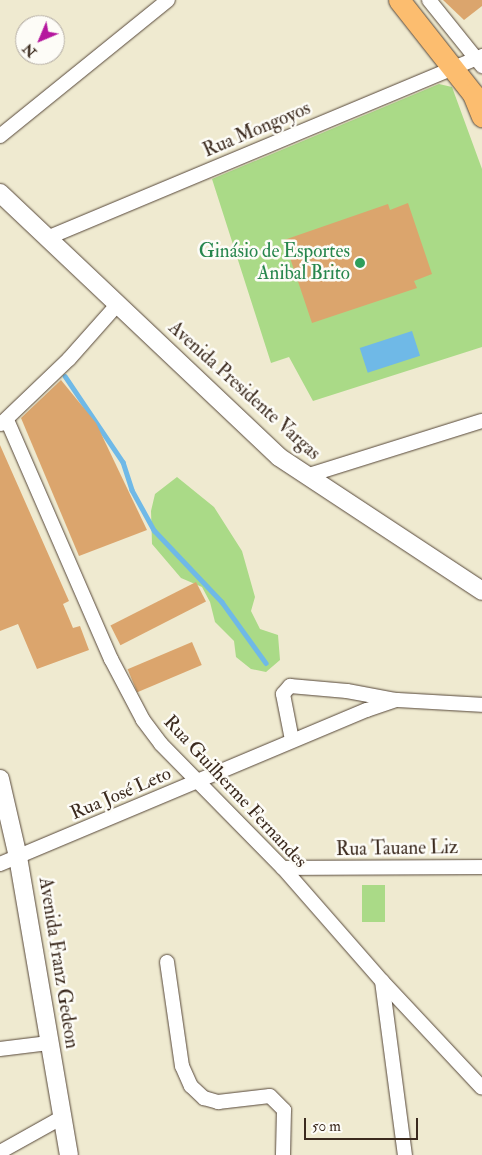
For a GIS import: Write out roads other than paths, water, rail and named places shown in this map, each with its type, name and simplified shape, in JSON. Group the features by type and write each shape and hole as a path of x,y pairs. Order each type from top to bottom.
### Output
{"main road":[{"path":"399,0 474,94 482,116"}],"street":[{"path":"0,136 168,0"},
{"path":"429,0 480,61"},
{"name":"Rua Mongoyos","path":"47,238 454,68 480,61"},
{"name":"Avenida Presidente Vargas","path":"0,194 249,430 306,476 482,591"},
{"path":"4,422 69,359 117,305"},
{"path":"306,476 482,421"},
{"name":"Rua Guilherme Fernandes","path":"4,422 111,659 143,720 198,782 283,868 382,982 482,1088"},
{"name":"Rua José Leto","path":"292,740 283,694 290,686 347,691 396,700 482,705"},
{"name":"Rua José Leto","path":"0,864 198,782 292,740 396,700"},
{"name":"Avenida Franz Gedeon","path":"0,779 18,857 69,1155"},
{"name":"Rua Tauane Liz","path":"283,868 482,867"},
{"path":"167,962 182,1066 191,1086 204,1098 218,1102 270,1096 284,1110 283,1155"},
{"path":"382,982 405,1155"},
{"path":"0,1049 49,1043"},
{"path":"0,1152 63,1117"}],"water":[{"path":"412,331 420,356 368,373 360,348"}],"waterway":[{"path":"65,376 123,462 132,490 154,530 222,602 266,663"}],"place":[{"name":"Ginásio de Esportes Anibal Brito","path":"360,263"}]}
